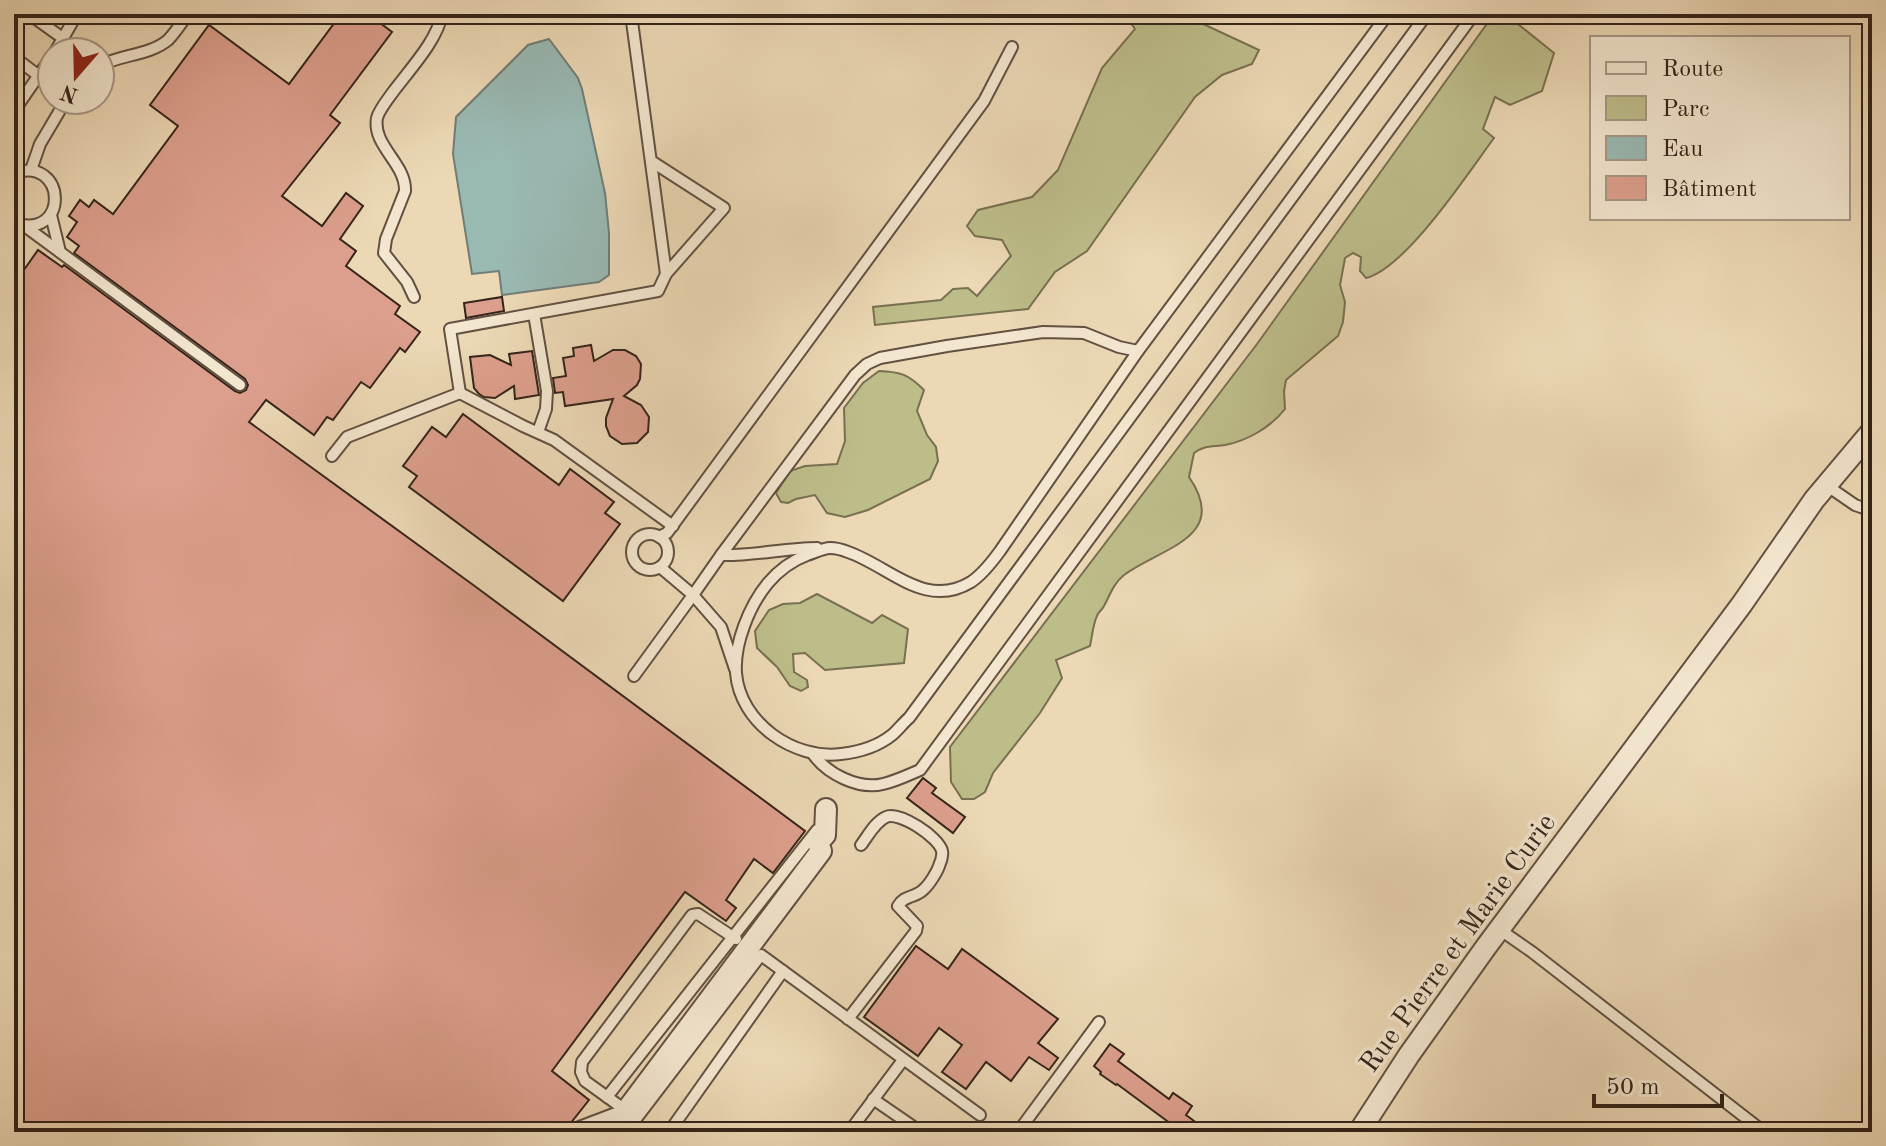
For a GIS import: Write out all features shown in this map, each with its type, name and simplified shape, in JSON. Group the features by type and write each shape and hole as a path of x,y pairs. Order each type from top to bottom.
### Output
{"street":[{"name":"Rue Pierre et Marie Curie","path":"1359,1132 1409,1055 1499,929 1742,604 1814,500 1872,431"},
{"path":"580,1132 631,1114 747,946 821,851 818,842 825,835 825,814"}],"lane":[{"path":"29,14 60,36"},
{"path":"66,36 77,14"},
{"path":"116,59 167,41 188,14"},
{"path":"414,297 407,282 384,253 406,184 377,134 377,116 438,31 442,14"},
{"path":"631,14 666,274"},
{"path":"1271,14 1290,17 1310,14"},
{"path":"721,555 743,556 794,548 829,548 859,556 897,579 930,591 959,588 973,581 1000,551 1138,351 1388,14"},
{"path":"660,567 693,595 721,627 742,696 757,720 776,738 800,750 830,755 862,750 891,736 909,718 1427,14"},
{"path":"813,754 832,772 863,784 885,784 920,770 1474,14"},
{"path":"659,537 673,526 984,101 1012,47"},
{"path":"14,57 36,74"},
{"path":"15,109 36,80"},
{"path":"31,170 40,144 57,116"},
{"path":"460,393 450,329 658,291 666,274 724,208 651,161"},
{"path":"14,173 31,170 41,173 55,192 51,215 39,224 26,227"},
{"path":"51,215 60,252"},
{"path":"14,223 26,227 240,385"},
{"path":"534,314 547,391 546,409 538,432"},
{"path":"634,676 855,375 867,364 880,358 934,348 1043,332 1084,333 1138,351"},
{"path":"332,456 347,437 460,393 554,440 673,526"},
{"path":"1826,485 1855,505 1872,511"},
{"path":"650,535 659,537 667,550 660,567 649,570 639,566 632,551 637,540 650,535"},
{"path":"735,670 747,621 766,586 796,559 829,548"},
{"path":"848,1019 916,931 917,926 898,906 902,899 923,891 939,866 942,851 927,834 904,818 888,816 861,845"},
{"path":"626,1132 631,1114 585,1081 581,1072 582,1062 692,915 698,914 783,971 980,1115"},
{"path":"1499,929 1764,1132"},
{"path":"607,1097 747,946"},
{"path":"669,1132 783,971"},
{"path":"1018,1132 1099,1022"},
{"path":"849,1132 903,1060"},
{"path":"873,1099 921,1132"}],"green space":[{"path":"1124,14 1197,14 1203,24 1259,50 1252,64 1222,75 1195,97 1087,251 1055,272 1028,309 875,325 873,307 941,300 953,289 968,288 977,296 1011,256 1002,240 975,236 967,226 978,210 1032,197 1058,170 1102,68 1135,29"},
{"path":"1494,14 1516,14 1513,20 1554,53 1542,91 1510,105 1495,97 1483,129 1494,138 1453,195 1399,257 1382,271 1366,278 1360,271 1361,257 1353,253 1345,258 1340,285 1345,302 1338,336 1286,380 1285,409 1273,422 1242,440 1205,447 1194,453 1189,477 1200,498 1202,514 1196,528 1186,539 1117,582 1098,615 1090,646 1056,660 1062,678 1040,713 993,773 985,792 974,799 962,799 951,782 950,747 1257,344"},
{"path":"879,371 904,375 924,390 917,411 936,447 938,461 930,479 868,510 845,517 827,513 815,495 781,502 776,493 790,471 805,466 837,464 845,441 844,408 863,383"},
{"path":"817,594 872,623 882,615 908,629 904,663 825,670 805,653 793,654 794,672 807,680 808,687 801,691 790,686 777,667 757,648 755,631 769,610 783,604 800,603"}],"water":[{"path":"549,39 578,78 582,89 605,193 609,275 599,282 502,295 499,271 472,274 453,154 456,117 528,45"}],"building":[{"path":"341,14 368,14 392,32 330,115 340,123 282,196 322,226 346,193 363,206 340,239 356,251 346,266 400,306 395,314 420,332 405,352 400,348 370,388 361,382 333,420 327,417 314,435 266,400 249,422 805,831 773,873 754,859 726,900 736,908 726,921 685,892 552,1071 589,1100 566,1132 372,1132 361,1124 355,1132 14,1132 14,284 38,250 62,267 64,265 235,391 240,393 246,390 248,385 245,379 74,253 79,246 67,237 77,222 69,216 80,200 89,207 94,200 113,214 178,126 150,105 209,25 289,84"},
{"path":"502,297 504,311 466,318 464,303"},
{"path":"591,345 594,361 613,350 625,350 636,356 641,364 637,385 624,396 641,405 649,417 648,432 637,443 622,444 610,436 606,418 613,399 565,406 563,392 555,393 553,378 566,376 563,358 574,356 573,348"},
{"path":"532,351 539,395 515,399 514,386 495,398 484,397 474,388 470,357 490,355 511,365 509,354"},
{"path":"463,414 559,485 570,469 614,502 605,513 620,524 563,601 409,487 417,476 403,466 432,427 446,437"},
{"path":"923,778 936,788 932,793 965,817 953,833 907,798"},
{"path":"916,946 948,969 962,949 1058,1019 1038,1043 1058,1058 1049,1070 1029,1057 1011,1081 986,1062 966,1089 942,1072 962,1045 939,1028 918,1056 864,1017"},
{"path":"1110,1044 1124,1054 1118,1061 1169,1099 1173,1093 1192,1106 1186,1115 1209,1132 1182,1132 1100,1074 1094,1066"}]}
